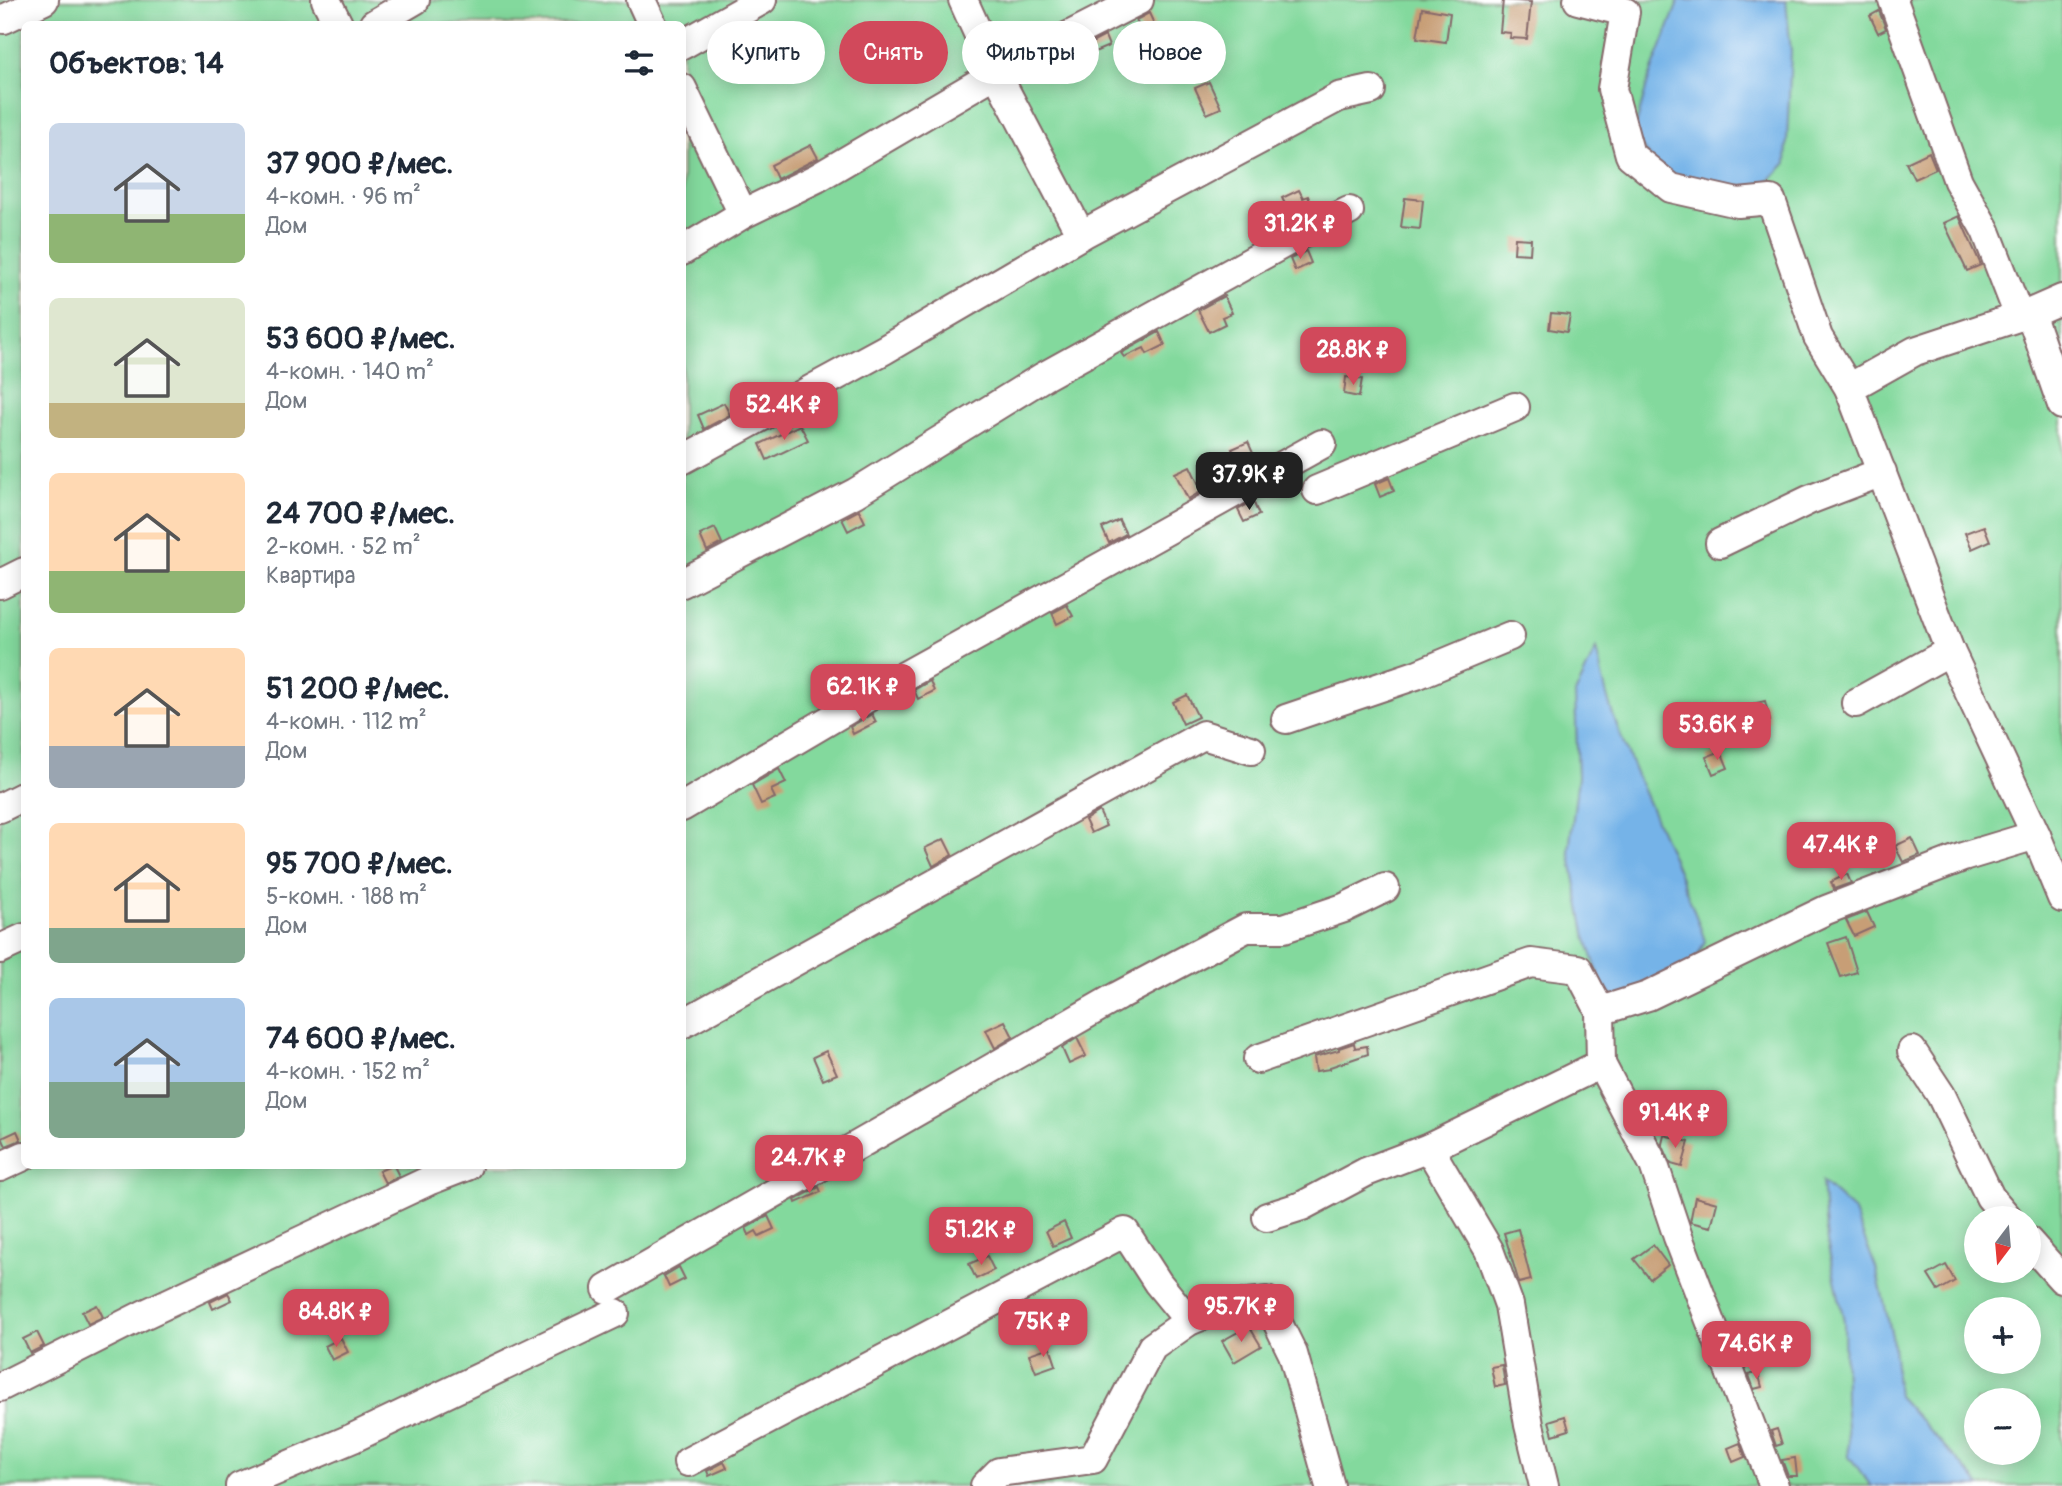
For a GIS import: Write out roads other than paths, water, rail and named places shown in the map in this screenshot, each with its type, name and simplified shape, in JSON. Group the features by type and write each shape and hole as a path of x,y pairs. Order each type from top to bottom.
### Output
{"lane":[{"path":"4,19 44,0"},
{"path":"326,0 336,21"},
{"path":"379,21 415,0"},
{"path":"641,0 651,21"},
{"path":"686,43 762,0"},
{"path":"963,0 972,21"},
{"path":"1098,21 1139,0"},
{"path":"1578,0 1625,12 1612,89 1630,155 1671,188 1738,203 1771,200 1818,337 1849,388 1950,651 2036,835 2062,898"},
{"path":"1893,0 1958,181 1986,231 2062,405"},
{"path":"686,249 743,214 817,178 977,84"},
{"path":"1002,84 1081,234"},
{"path":"686,458 884,350 1081,234 1339,97 1371,90"},
{"path":"686,96 743,214"},
{"path":"686,581 855,493 1043,377 1290,240 1349,211"},
{"path":"1849,388 1915,351 2062,299"},
{"path":"1317,490 1515,407"},
{"path":"686,805 899,679 1322,444"},
{"path":"1720,542 1809,500 1881,472"},
{"path":"0,584 21,574"},
{"path":"1286,719 1416,675 1510,636"},
{"path":"1856,703 1950,651"},
{"path":"686,1022 1203,735 1251,750"},
{"path":"0,808 21,798"},
{"path":"1600,1011 1648,996 1826,910 1963,858 2036,835"},
{"path":"240,1486 353,1438 611,1301 1118,996 1245,928 1284,928 1344,908 1385,888"},
{"path":"0,949 21,939"},
{"path":"1258,1059 1531,963 1578,969 1600,1011 1601,1064 1654,1166 1678,1237 1774,1486"},
{"path":"1912,1051 1941,1095 1990,1198 1997,1206"},
{"path":"1267,1217 1302,1206 1366,1172 1429,1148 1601,1064"},
{"path":"1429,1148 1489,1250 1509,1305 1529,1425 1544,1486"},
{"path":"0,1167 21,1157"},
{"path":"0,1387 155,1309 428,1181 459,1169"},
{"path":"688,1462 1125,1232 1158,1283 1189,1321"},
{"path":"2041,1256 2062,1279"},
{"path":"985,1486 999,1472 1093,1459 1152,1347 1189,1321 1228,1305 1267,1301 1293,1354 1330,1486"}],"water":[{"path":"1679,0 1786,0 1791,52 1786,163 1759,191 1715,190 1664,175 1633,136 1648,81"},
{"path":"1596,649 1612,712 1705,941 1695,961 1621,1003 1602,986 1585,933 1569,850 1578,777 1575,694"},
{"path":"1822,1182 1853,1210 1876,1268 1892,1336 1898,1396 1981,1486 1871,1486 1849,1456 1844,1321 1827,1242"}]}
